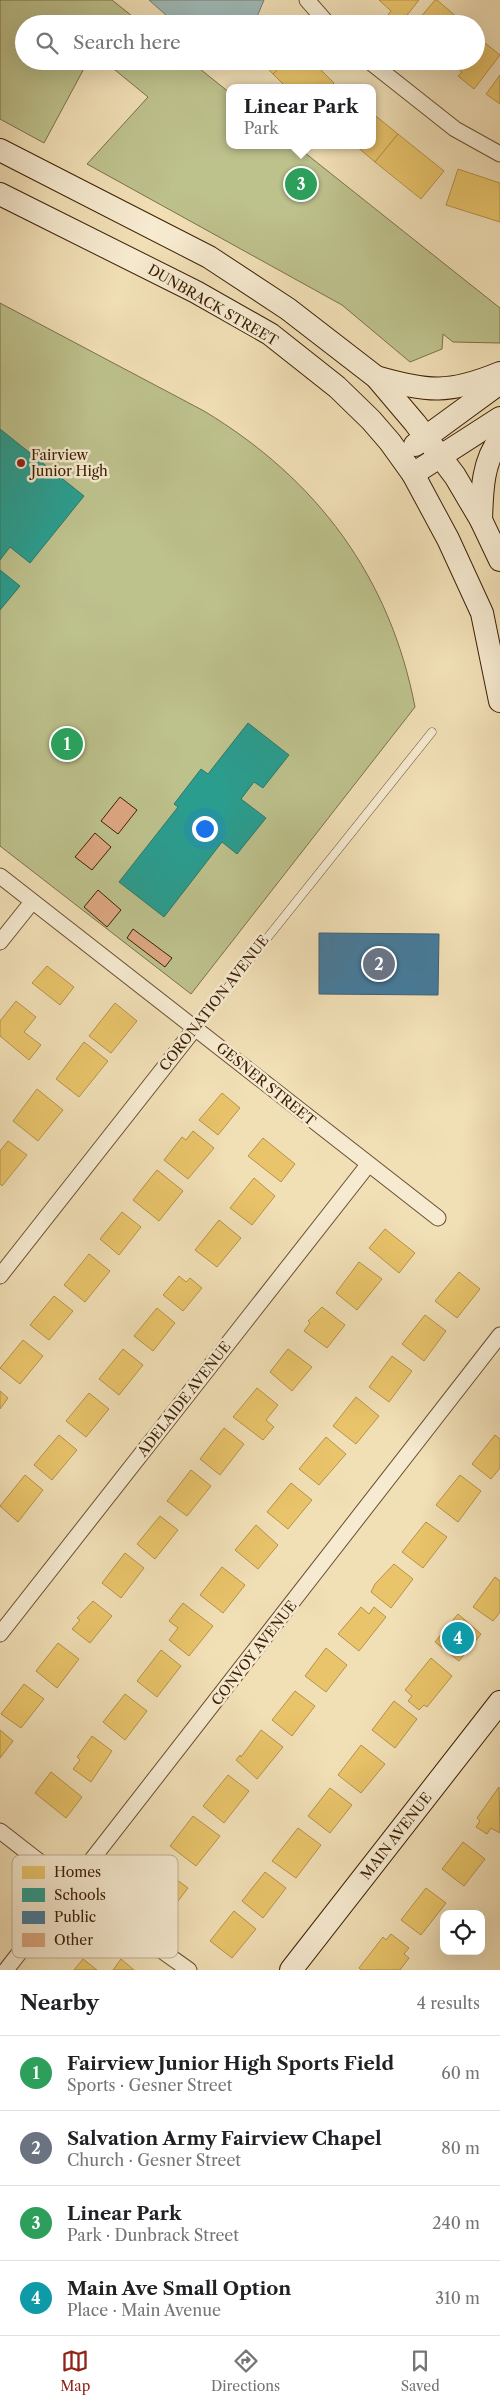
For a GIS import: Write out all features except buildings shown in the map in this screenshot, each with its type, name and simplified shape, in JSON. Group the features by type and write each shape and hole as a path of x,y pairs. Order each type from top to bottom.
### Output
{"main road":[{"path":"0,150 209,258 288,308 376,377 440,455 481,520 500,560"},
{"name":"DUNBRACK STREET","path":"0,194 196,292 270,334 337,387 370,420 406,465 448,539 482,613 500,701"},
{"path":"376,377 421,389 436,390 455,388 500,374"},
{"path":"406,465 426,437 500,383"},
{"path":"406,465 440,455 500,418"},
{"path":"481,520 482,486 488,464 500,439"},
{"name":"MAIN AVENUE","path":"291,1970 500,1702"}],"street":[{"path":"307,0 320,15"},
{"path":"381,70 455,128 500,154"},
{"name":"GESNER STREET","path":"0,876 196,1027 368,1165 438,1218"},
{"path":"0,942 32,902"},
{"name":"CORONATION AVENUE","path":"0,1276 196,1027"},
{"name":"ADELAIDE AVENUE","path":"0,1634 368,1165"},
{"name":"CONVOY AVENUE","path":"97,1855 500,1335"},
{"path":"0,1831 31,1855"},
{"name":"CONVOY AVENUE","path":"6,1970 16,1958"},
{"path":"172,1958 189,1970"}],"lane":[{"name":"CORONATION AVENUE","path":"196,1027 432,732"}],"green space":[{"path":"0,0 112,0 131,15 15,15 15,70 83,70 44,143 0,119"},
{"path":"115,70 201,70 226,90 226,149 300,149 500,308 500,343 453,342 443,334 442,349 410,362 342,305 87,164 148,97"},
{"path":"0,303 204,411 244,438 281,468 314,500 342,536 367,574 387,615 403,660 415,707 191,994 0,846"}],"water":[{"path":"149,0 264,0 258,15 166,15"}],"place":[{"name":"Linear Park","path":"301,184"},
{"name":"Fairview Junior High","path":"21,463"},
{"name":"Fairview Junior High Sports Field","path":"67,744"},
{"name":"Salvation Army Fairview Chapel","path":"379,964"},
{"name":"Main Ave Small Option","path":"458,1638"}]}
